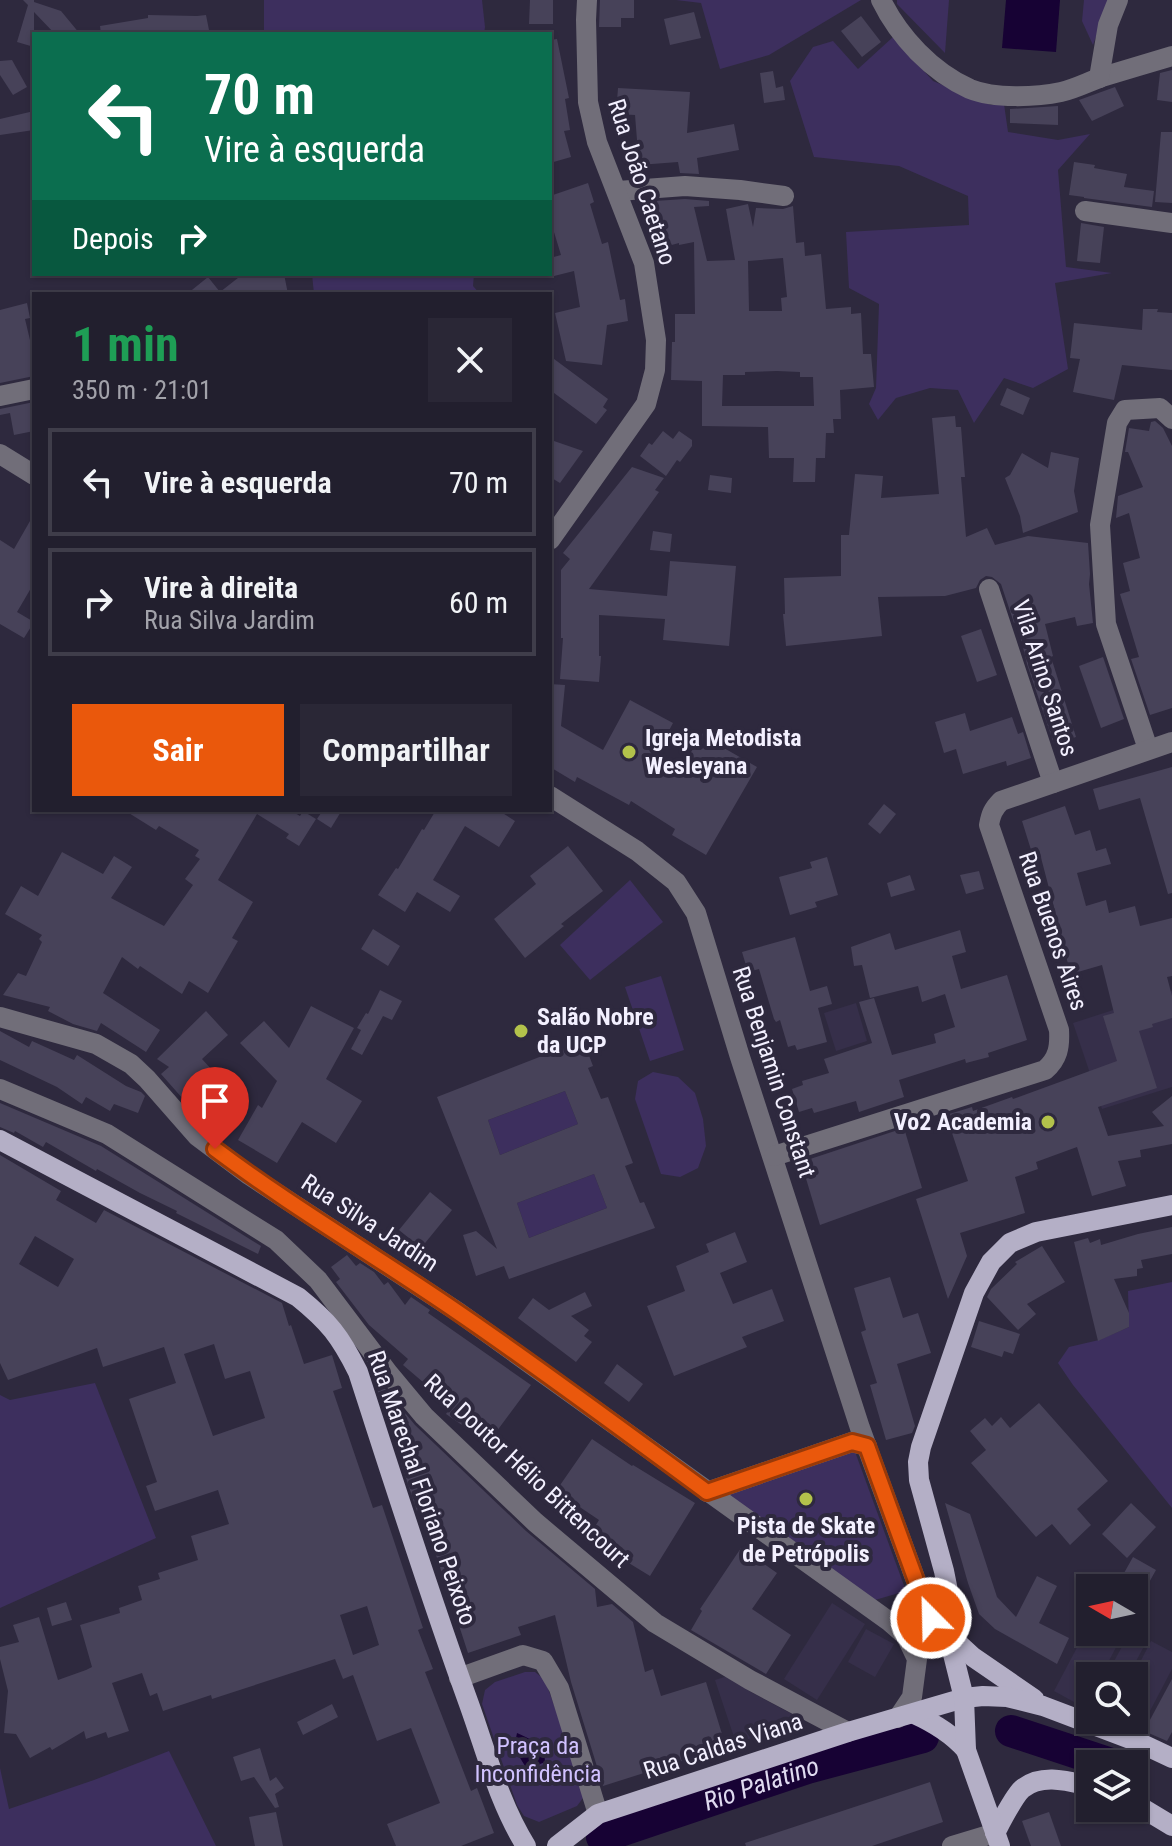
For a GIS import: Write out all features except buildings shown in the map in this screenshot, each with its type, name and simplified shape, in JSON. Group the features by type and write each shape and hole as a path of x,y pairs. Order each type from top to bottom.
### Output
{"main road":[{"name":"Rua Marechal Floriano Peixoto","path":"0,1140 260,1275 298,1297 325,1319 358,1372 459,1678 514,1828 526,1846"},
{"path":"997,1839 966,1750 964,1698 948,1634 951,1606 919,1480 921,1447 974,1293 991,1262 1010,1243 1036,1232 1172,1205"},
{"path":"948,1634 973,1657 1043,1706 1172,1758"},
{"name":"Rua Caldas Viana","path":"557,1846 598,1814 848,1732 964,1698 1007,1697 1043,1706"},
{"path":"906,1716 938,1725 966,1750"},
{"path":"997,1839 1021,1790 1039,1780 1063,1779 1076,1782"},
{"path":"1148,1811 1172,1826"}],"street":[{"name":"Rua João Caetano","path":"552,537 646,404 655,370 656,340 644,263 597,142 588,102 587,0"},
{"path":"881,0 917,51 937,69 973,90 997,95 1063,92 1172,56"},
{"path":"1099,78 1108,25 1118,0"},
{"path":"618,191 685,186 784,196"},
{"path":"1085,211 1172,223"},
{"path":"0,396 32,389"},
{"path":"1148,749 1106,624 1100,525 1117,423 1125,410 1160,408 1172,419"},
{"path":"0,454 32,474"},
{"name":"Vila Arino Santos","path":"989,589 1053,783"},
{"name":"Rua Buenos Aires","path":"774,1156 1045,1070 1052,1064 1058,1053 1059,1030 989,825 994,808 1001,801 1172,742"},
{"name":"Rua Benjamin Constant","path":"552,797 637,851 676,882 696,913 860,1439 931,1618 948,1634"},
{"name":"Rua Silva Jardim","path":"0,1017 96,1044 131,1064 197,1136 249,1175 458,1312 906,1636"},
{"name":"Rua Doutor Hélio Bittencourt","path":"0,1089 107,1134 276,1240 318,1280 424,1416 547,1532 655,1623 750,1680 848,1732"},
{"path":"707,1492 860,1439"},
{"path":"890,1622 914,1618 921,1608 922,1597"},
{"path":"906,1636 920,1641 948,1634"},
{"path":"906,1636 917,1659 916,1678 906,1716"},
{"path":"459,1678 523,1655 543,1661 559,1688 598,1814"},
{"path":"952,1846 997,1839"}],"shaded area":[{"path":"1006,0 1060,0 1056,52 1002,48"},
{"path":"1172,991 1172,1087 1102,1109 1073,1023"},
{"path":"856,1003 867,1041 836,1051 824,1013"},
{"path":"832,1603 865,1624 817,1700 784,1679"},
{"path":"866,1629 894,1644 875,1677 848,1662"},
{"path":"1151,1641 1172,1652 1172,1669 1148,1715 1148,1662 1140,1662"},
{"path":"1078,1646 1117,1646 1108,1662 1076,1662 1076,1703 1054,1691"},
{"path":"1122,1646 1144,1646 1136,1662 1114,1662"},
{"path":"731,1675 745,1684 749,1691 805,1721 736,1743 715,1680"},
{"path":"517,1733 540,1747 545,1762 533,1767 525,1766 514,1748"}],"green space":[{"path":"264,0 482,0 485,27 484,32 264,32"},
{"path":"676,0 861,0 769,55 720,69 701,3"},
{"path":"897,0 949,0 945,53 897,4"},
{"path":"1084,0 1109,0 1093,45 1082,21"},
{"path":"893,37 933,81 991,105 1004,104 1008,132 1058,140 1090,134 1058,170 1066,267 1112,273 1055,283 1068,369 1033,388 1004,378 974,423 958,390 930,388 896,398 878,420 869,404 876,388 879,304 849,288 846,232 969,225 968,196 899,166 814,157 790,81 813,47 833,41 858,69"},
{"path":"312,276 474,276 473,286 478,292 314,292"},
{"path":"630,880 663,922 590,980 560,945"},
{"path":"661,976 684,1050 650,1061 625,987"},
{"path":"653,1072 678,1077 695,1093 703,1119 706,1146 698,1168 680,1177 661,1174 635,1099 638,1081"},
{"path":"565,1091 578,1124 500,1155 488,1120"},
{"path":"594,1174 607,1208 529,1238 517,1203"},
{"path":"1172,1282 1172,1508 1058,1363 1069,1347 1099,1340 1129,1327 1128,1291"},
{"path":"95,1383 156,1538 0,1608 0,1395 10,1400"},
{"path":"854,1449 906,1591 875,1600 721,1492"},
{"name":"Praça da Inconfidência","path":"525,1672 535,1672 545,1680 586,1794 577,1806 539,1822 524,1816 517,1805 482,1704 485,1690 495,1682"},
{"path":"169,1751 216,1846 0,1846 0,1768 9,1809"}],"waterway":[{"name":"Rio Palatino","path":"1011,1731 1076,1752"},
{"name":"Rio Palatino","path":"602,1837 807,1768 923,1737"}],"place":[{"name":"Igreja Metodista Wesleyana","path":"629,752"},
{"name":"Salão Nobre da UCP","path":"521,1031"},
{"name":"Vo2 Academia","path":"1048,1122"},
{"name":"Pista de Skate de Petrópolis","path":"806,1499"}],"route":[{"path":"215,1149 249,1175 458,1312 707,1492 852,1442 867,1446 931,1618"}]}
